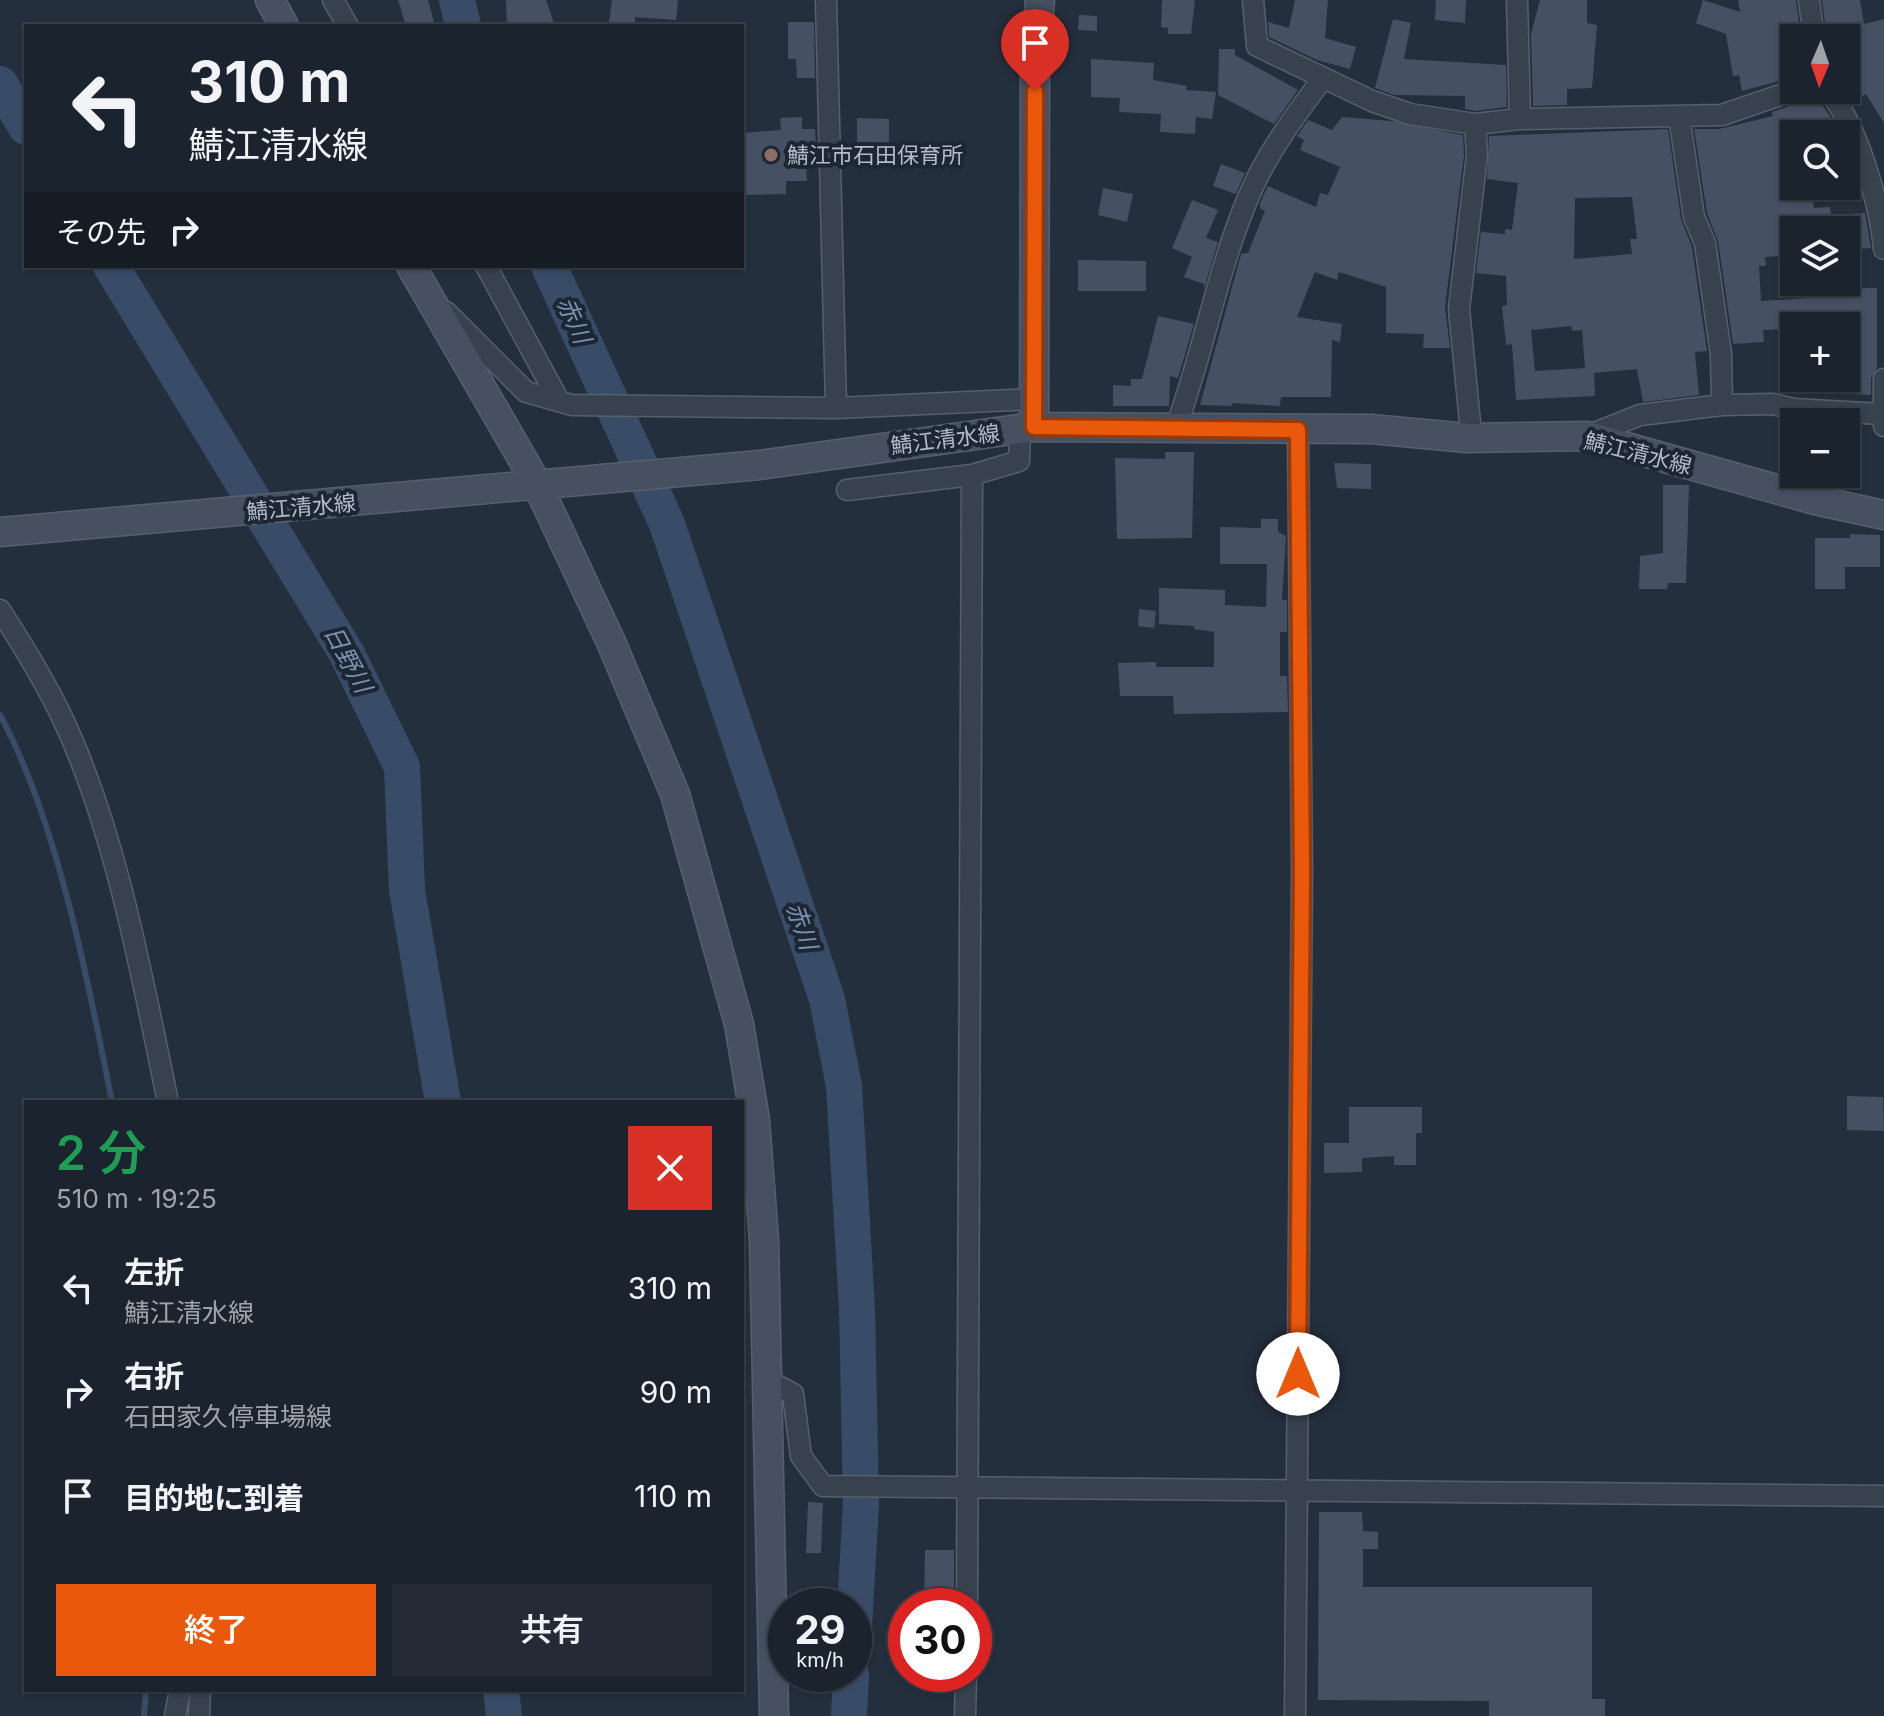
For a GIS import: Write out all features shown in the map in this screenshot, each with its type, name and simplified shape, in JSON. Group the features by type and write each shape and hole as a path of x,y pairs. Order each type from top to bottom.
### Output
{"main road":[{"path":"270,0 283,24"},
{"path":"1029,419 1035,61 1040,0"},
{"path":"417,278 537,484 611,642 675,794 739,1024 756,1135 764,1240 774,1716"},
{"name":"鯖江清水線","path":"0,532 760,465 1029,419 1175,430 1371,429 1467,438 1587,436 1815,500 1884,515"}],"street":[{"path":"333,0 347,24"},
{"path":"826,0 836,408"},
{"path":"1253,0 1257,46 1323,78 1410,114 1475,124 1520,119 1722,115 1780,95"},
{"path":"1517,0 1520,119"},
{"path":"1809,0 1812,24"},
{"path":"1175,430 1199,361 1202,333 1251,191 1291,121 1323,78"},
{"path":"1840,104 1876,205 1884,249"},
{"path":"1679,116 1694,217 1705,243 1721,354 1722,405"},
{"path":"1467,438 1470,423 1459,309 1477,155 1475,124"},
{"path":"487,268 559,401"},
{"path":"417,278 526,392 572,405 836,408 1029,419 1019,461 972,475 847,490"},
{"path":"1587,436 1640,415 1722,405 1773,404 1883,420 1884,379"},
{"path":"1295,1716 1302,871 1298,430"},
{"path":"967,1588 972,475"},
{"path":"0,610 35,664 62,718 100,820 144,990 168,1100"},
{"path":"767,1380 793,1394 801,1456 823,1486 968,1490 1884,1496"},
{"path":"175,1716 180,1692"},
{"path":"199,1716 200,1692"},
{"path":"965,1716 966,1692"}],"building":[{"path":"398,0 428,0 434,24 405,24"},
{"path":"506,0 546,0 554,24 507,24"},
{"path":"612,0 678,0 676,20 635,17 635,24 609,22"},
{"path":"1162,0 1195,0 1191,34 1168,34 1168,28 1161,27"},
{"path":"1295,0 1328,0 1325,38 1356,47 1350,69 1317,60 1269,37 1268,22 1289,28"},
{"path":"1436,0 1466,0 1465,23 1435,20"},
{"path":"1540,0 1587,0 1587,23 1597,25 1592,88 1567,89 1567,105 1533,106 1531,34"},
{"path":"1703,0 1740,12 1738,0 1796,0 1799,24 1780,24 1780,81 1742,91 1739,75 1733,76 1726,34 1696,23"},
{"path":"1822,0 1860,0 1864,24 1884,19 1884,123 1866,94 1860,97 1860,24 1825,24"},
{"path":"1079,15 1097,16 1097,31 1078,30"},
{"path":"1393,19 1411,23 1404,59 1506,65 1507,107 1475,111 1465,109 1465,96 1394,95 1375,88"},
{"path":"788,22 814,22 815,78 797,78 796,59 788,59"},
{"path":"1219,49 1235,49 1235,55 1298,90 1274,124 1218,95"},
{"path":"1091,59 1154,63 1153,80 1187,86 1186,90 1216,92 1212,119 1196,117 1195,134 1160,132 1161,114 1119,112 1120,98 1091,97"},
{"path":"1795,104 1821,104 1831,120 1780,120 1780,200 1813,200 1814,208 1830,207 1831,215 1865,213 1871,248 1860,249 1860,216 1780,216 1780,256 1765,257 1766,266 1759,266 1761,301 1809,296 1860,296 1860,288 1877,288 1877,368 1871,378 1871,395 1841,394 1860,392 1860,312 1780,312 1780,329 1763,330 1764,342 1733,344 1718,241 1707,213 1694,129 1719,129 1773,116 1772,112"},
{"path":"802,117 802,129 815,129 817,162 806,162 807,181 786,181 786,194 745,195 744,133 781,130 780,118"},
{"path":"1342,117 1391,121 1463,135 1464,155 1445,307 1450,348 1423,348 1424,334 1386,333 1386,287 1339,272 1337,280 1315,272 1297,317 1342,324 1340,342 1332,340 1331,397 1281,397 1280,406 1200,405 1241,254 1248,253 1265,211 1260,208 1260,203 1268,186 1316,207 1320,193 1328,195 1340,167 1300,150 1304,140 1297,136 1308,120 1332,130"},
{"path":"857,118 889,119 889,150 857,150"},
{"path":"1668,129 1681,219 1692,247 1707,351 1695,352 1699,395 1643,402 1637,369 1594,373 1595,396 1516,400 1512,344 1506,345 1502,306 1507,305 1506,276 1476,273 1481,232 1505,234 1505,229 1512,230 1518,183 1487,179 1489,136","holes":["1632,197 1637,239 1630,239 1632,254 1574,259 1575,198","1571,326 1572,331 1582,330 1585,368 1535,371 1531,330"]},
{"path":"1221,164 1245,173 1236,194 1213,186"},
{"path":"1103,188 1133,194 1127,222 1098,215"},
{"path":"1192,200 1218,210 1206,238 1218,242 1204,289 1204,284 1184,277 1192,257 1172,248"},
{"path":"1078,260 1146,261 1146,291 1078,291"},
{"path":"1158,316 1194,324 1178,378 1170,376 1169,406 1113,406 1113,385 1131,386 1131,379 1142,379"},
{"path":"1165,452 1194,452 1192,538 1117,539 1115,458 1165,459"},
{"path":"1334,463 1371,464 1371,489 1337,488"},
{"path":"1663,485 1689,485 1686,583 1668,583 1667,589 1639,589 1640,556 1663,553"},
{"path":"1261,519 1278,519 1278,532 1286,536 1282,600 1287,600 1287,632 1280,632 1280,676 1287,676 1288,712 1174,714 1173,696 1120,696 1118,663 1156,662 1156,667 1214,667 1214,632 1194,629 1194,626 1159,624 1159,588 1225,590 1225,605 1266,607 1267,564 1220,564 1220,527 1261,528"},
{"path":"1850,534 1880,535 1880,567 1845,567 1845,589 1815,589 1815,538 1850,538"},
{"path":"1139,609 1156,611 1154,628 1138,626"},
{"path":"1847,1096 1883,1097 1884,1131 1847,1130"},
{"path":"1349,1107 1422,1107 1422,1133 1416,1133 1416,1165 1394,1165 1394,1156 1362,1158 1362,1172 1324,1173 1324,1143 1349,1143"},
{"path":"808,1502 823,1503 821,1553 806,1553"},
{"path":"1319,1512 1362,1512 1363,1531 1378,1532 1378,1549 1363,1549 1363,1587 1592,1587 1592,1699 1605,1699 1605,1716 1489,1716 1489,1701 1318,1700"},
{"path":"925,1550 954,1550 954,1588 924,1588"}],"waterway":[{"name":"赤川","path":"457,0 463,24"},
{"name":"日野川","path":"0,84 24,124"},
{"name":"日野川","path":"112,268 347,654 402,767 407,890 443,1100"},
{"name":"赤川","path":"550,268 667,524 827,999 844,1086 857,1309 861,1503 856,1588"},
{"path":"0,715 20,757 54,852 81,955 112,1100"},
{"path":"144,1716 146,1692"},
{"name":"日野川","path":"501,1692 504,1716"},
{"name":"赤川","path":"849,1716 850,1692"}],"place":[{"name":"鯖江市石田保育所","path":"771,155"}],"route":[{"path":"1035,91 1034,427 1298,430 1302,871 1298,1374"}]}
